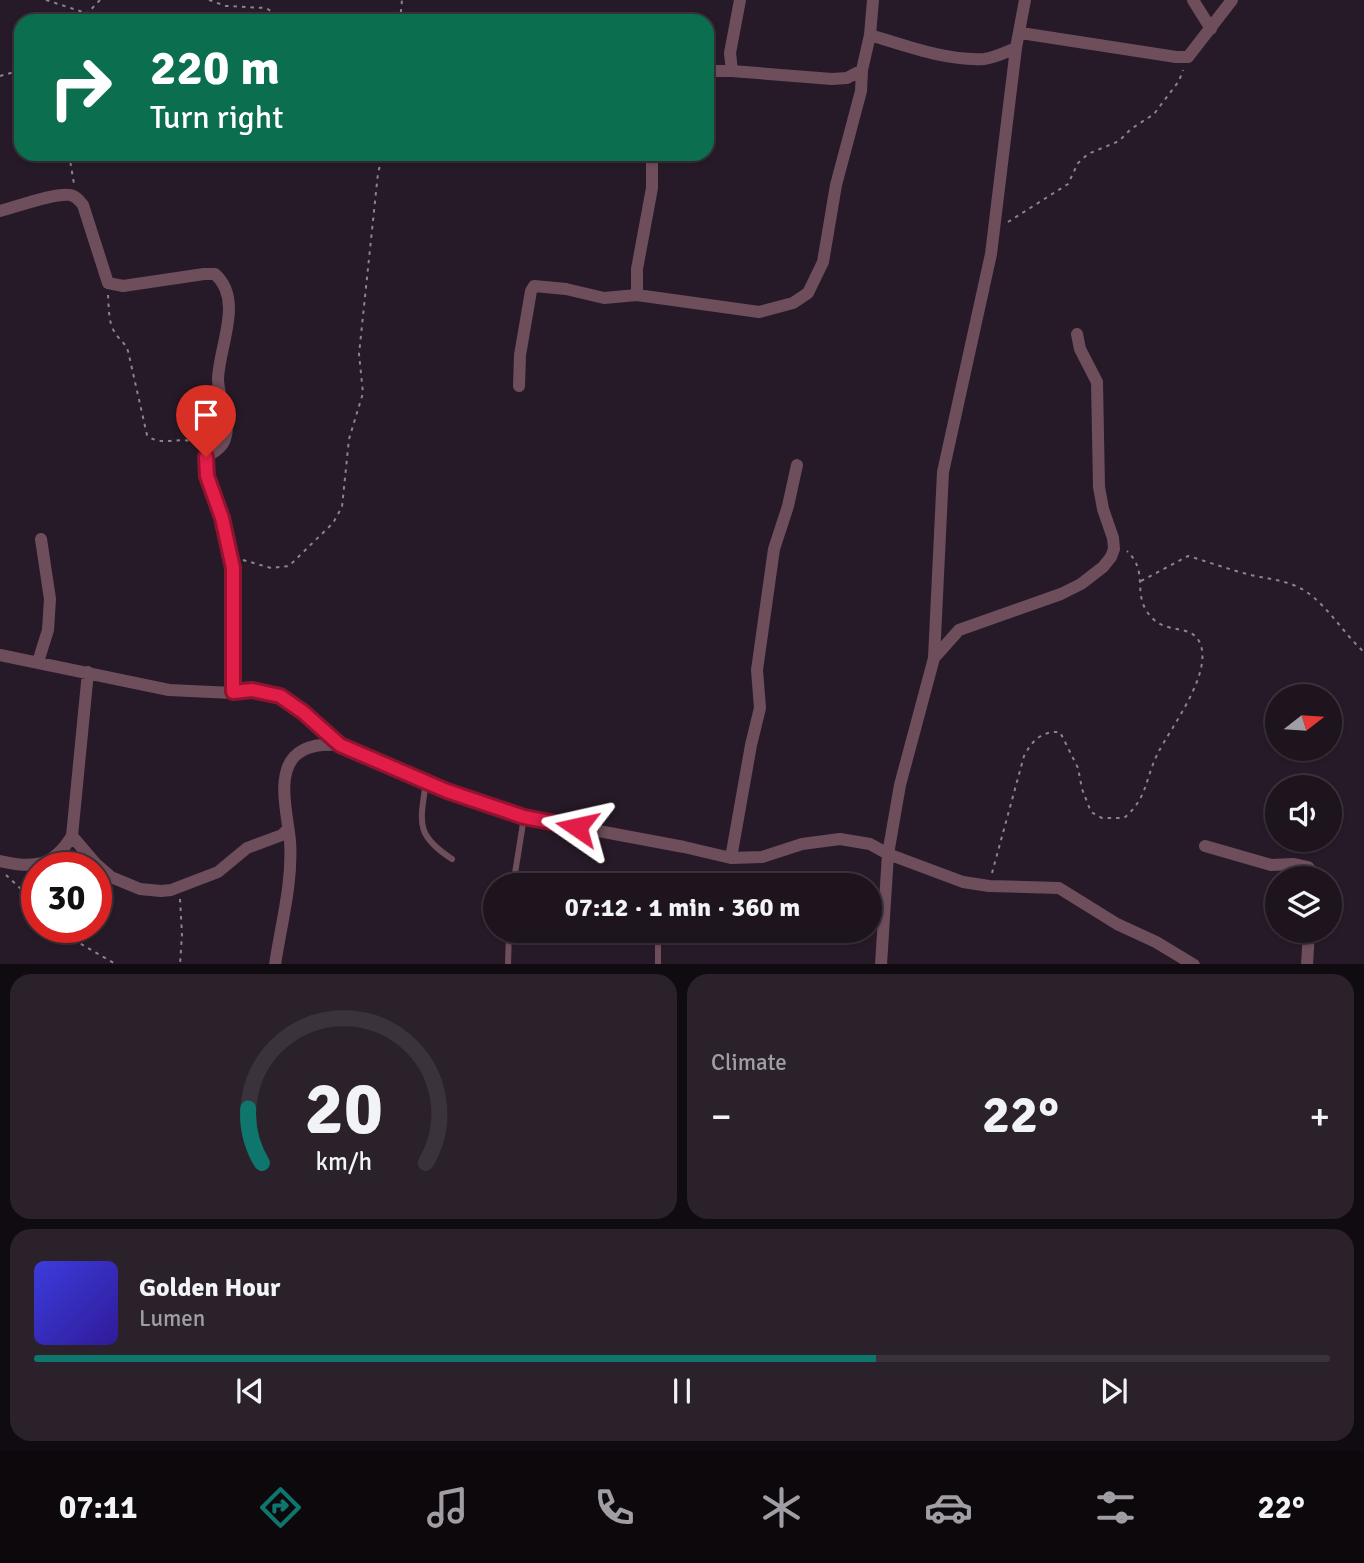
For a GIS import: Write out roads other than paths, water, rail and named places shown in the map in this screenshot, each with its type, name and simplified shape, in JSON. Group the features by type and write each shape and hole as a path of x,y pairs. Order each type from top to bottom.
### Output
{"street":[{"path":"732,71 730,53 740,0"},
{"path":"519,386 522,346 534,286 566,289 604,298 637,295 759,312 793,303 808,293 823,262 836,185 861,91 873,0"},
{"path":"881,964 888,854 900,785 934,658 943,472 993,238 1016,48 1021,33 1025,0"},
{"path":"1193,0 1211,29"},
{"path":"1021,33 1188,57 1232,0"},
{"path":"870,35 958,57 987,59 1016,48"},
{"path":"714,71 832,79 846,78 862,70"},
{"path":"637,295 637,269 652,188 652,161"},
{"path":"0,211 71,195 78,199 93,232 108,283 123,286 215,274 226,285 229,306 218,377 227,428 223,444 206,457 207,476 222,518 233,568 233,692"},
{"path":"934,658 959,630 1041,602 1081,584 1111,557 1114,549 1113,538 1099,487 1097,382 1080,349 1077,334"},
{"path":"731,858 760,708 757,670 774,549 788,506 797,465"},
{"path":"38,662 48,630 50,599 41,539"},
{"path":"0,655 169,690 252,690 280,696 303,712 340,745 447,791 524,817 731,858 762,857 802,844 840,839 870,844 888,854 964,882 989,886 1059,888 1118,924 1194,964"},
{"path":"0,861 26,867 45,862 61,853 72,836 88,672"},
{"path":"275,964 290,878 283,792 287,774 294,757 321,744 340,745"},
{"path":"72,836 111,877 140,889 161,891 218,872 247,848 282,835 288,829"},
{"path":"1205,846 1271,865 1303,866"},
{"path":"1307,964 1308,943"}],"lane":[{"path":"426,782 423,830 431,846 452,859"},
{"path":"515,873 524,817"},
{"path":"508,964 509,943"},
{"path":"658,943 658,964"}]}
